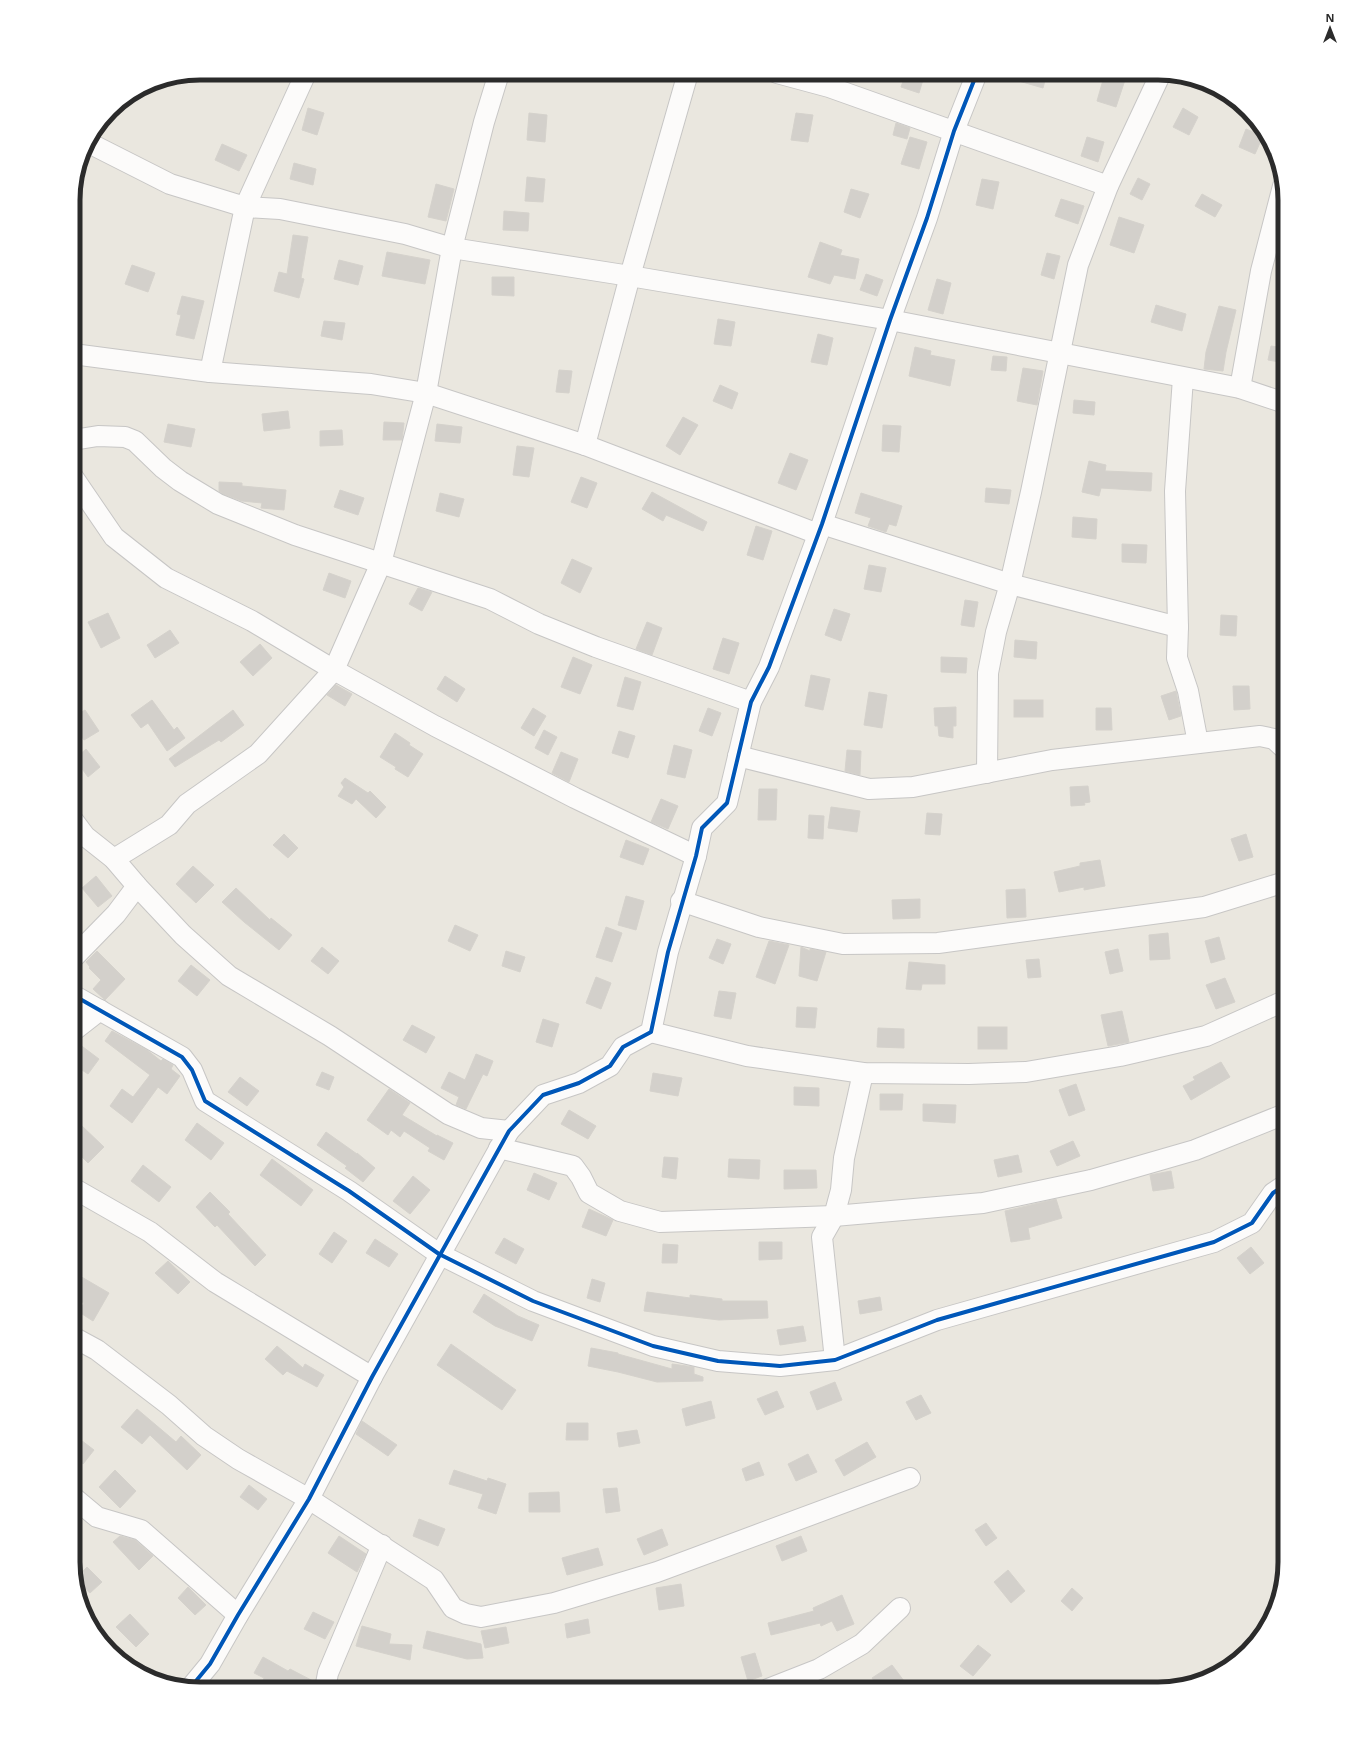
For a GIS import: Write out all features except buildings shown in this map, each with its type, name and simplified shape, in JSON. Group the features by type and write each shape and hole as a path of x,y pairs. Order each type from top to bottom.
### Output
{"street":[{"path":"210,372 245,207 303,80"},
{"path":"114,859 168,824 187,804 258,754 334,670 381,563 426,393 452,248 484,122 497,80"},
{"path":"585,445 630,276 686,80"},
{"path":"803,80 829,87 954,130 1108,186"},
{"path":"651,1032 668,952 681,901 696,856 702,828 721,811 727,803 751,702 769,667 820,529 926,218 954,130 974,80"},
{"path":"987,773 988,673 996,632 1010,584 1031,492 1078,265 1108,186 1157,80"},
{"path":"93,145 170,184 245,207 280,210 405,234 452,248 630,276 890,320 1240,388 1278,401"},
{"path":"1240,388 1261,271 1278,205"},
{"path":"80,355 210,372 371,384 426,393 585,445 820,529 1010,584 1178,627"},
{"path":"1183,378 1175,491 1178,627 1176,658 1188,691 1198,743"},
{"path":"80,439 98,436 125,437 135,441 163,468 180,481 218,504 295,535 490,599 539,624 596,647 751,702"},
{"path":"80,486 114,537 166,578 252,621 334,670 449,734 575,798 696,856"},
{"path":"738,756 870,789 913,787 1052,760 1198,743 1260,736 1274,739 1278,743"},
{"path":"80,829 85,836 114,859 183,935 229,976 330,1036 448,1114 504,1139 572,1166 581,1177 589,1194 620,1211 660,1222 834,1216 983,1203 1091,1180 1195,1150 1278,1117"},
{"path":"681,901 759,927 843,944 938,943 1204,907 1278,884"},
{"path":"80,951 116,914 137,886"},
{"path":"80,999 182,1057 192,1070 205,1101 349,1191 439,1254 533,1301 653,1346 718,1361 780,1366 835,1360 937,1320 1214,1242 1252,1223 1273,1193 1278,1190"},
{"path":"195,1682 210,1664 238,1615 309,1499 372,1377 504,1139 543,1095 579,1083 610,1066 623,1047 651,1032 748,1056 863,1073 969,1074 1034,1070 1120,1056 1206,1036 1278,1004"},
{"path":"80,1026 100,1010"},
{"path":"835,1360 822,1237 834,1216 841,1190 844,1158 863,1073"},
{"path":"80,1192 150,1232 215,1282 372,1377"},
{"path":"80,1341 97,1350 169,1405 204,1436 232,1456 309,1499 434,1580 453,1608 466,1614 481,1617 554,1603 657,1572 910,1478"},
{"path":"80,1503 97,1517 141,1530 238,1615"},
{"path":"326,1682 328,1673 382,1545"},
{"path":"786,1682 819,1669 862,1644 900,1608"}],"cycle path":[{"path":"195,1682 210,1664 238,1615 309,1499 372,1377 509,1131 543,1095 579,1083 610,1066 623,1047 651,1032 668,952 696,856 702,828 727,803 751,702 769,667 822,524 890,320 927,218 954,131 974,80"},
{"path":"80,999 182,1057 192,1070 205,1101 349,1191 439,1254 533,1301 653,1346 718,1361 780,1366 835,1360 937,1320 1214,1242 1252,1223 1273,1193 1278,1190"}]}
